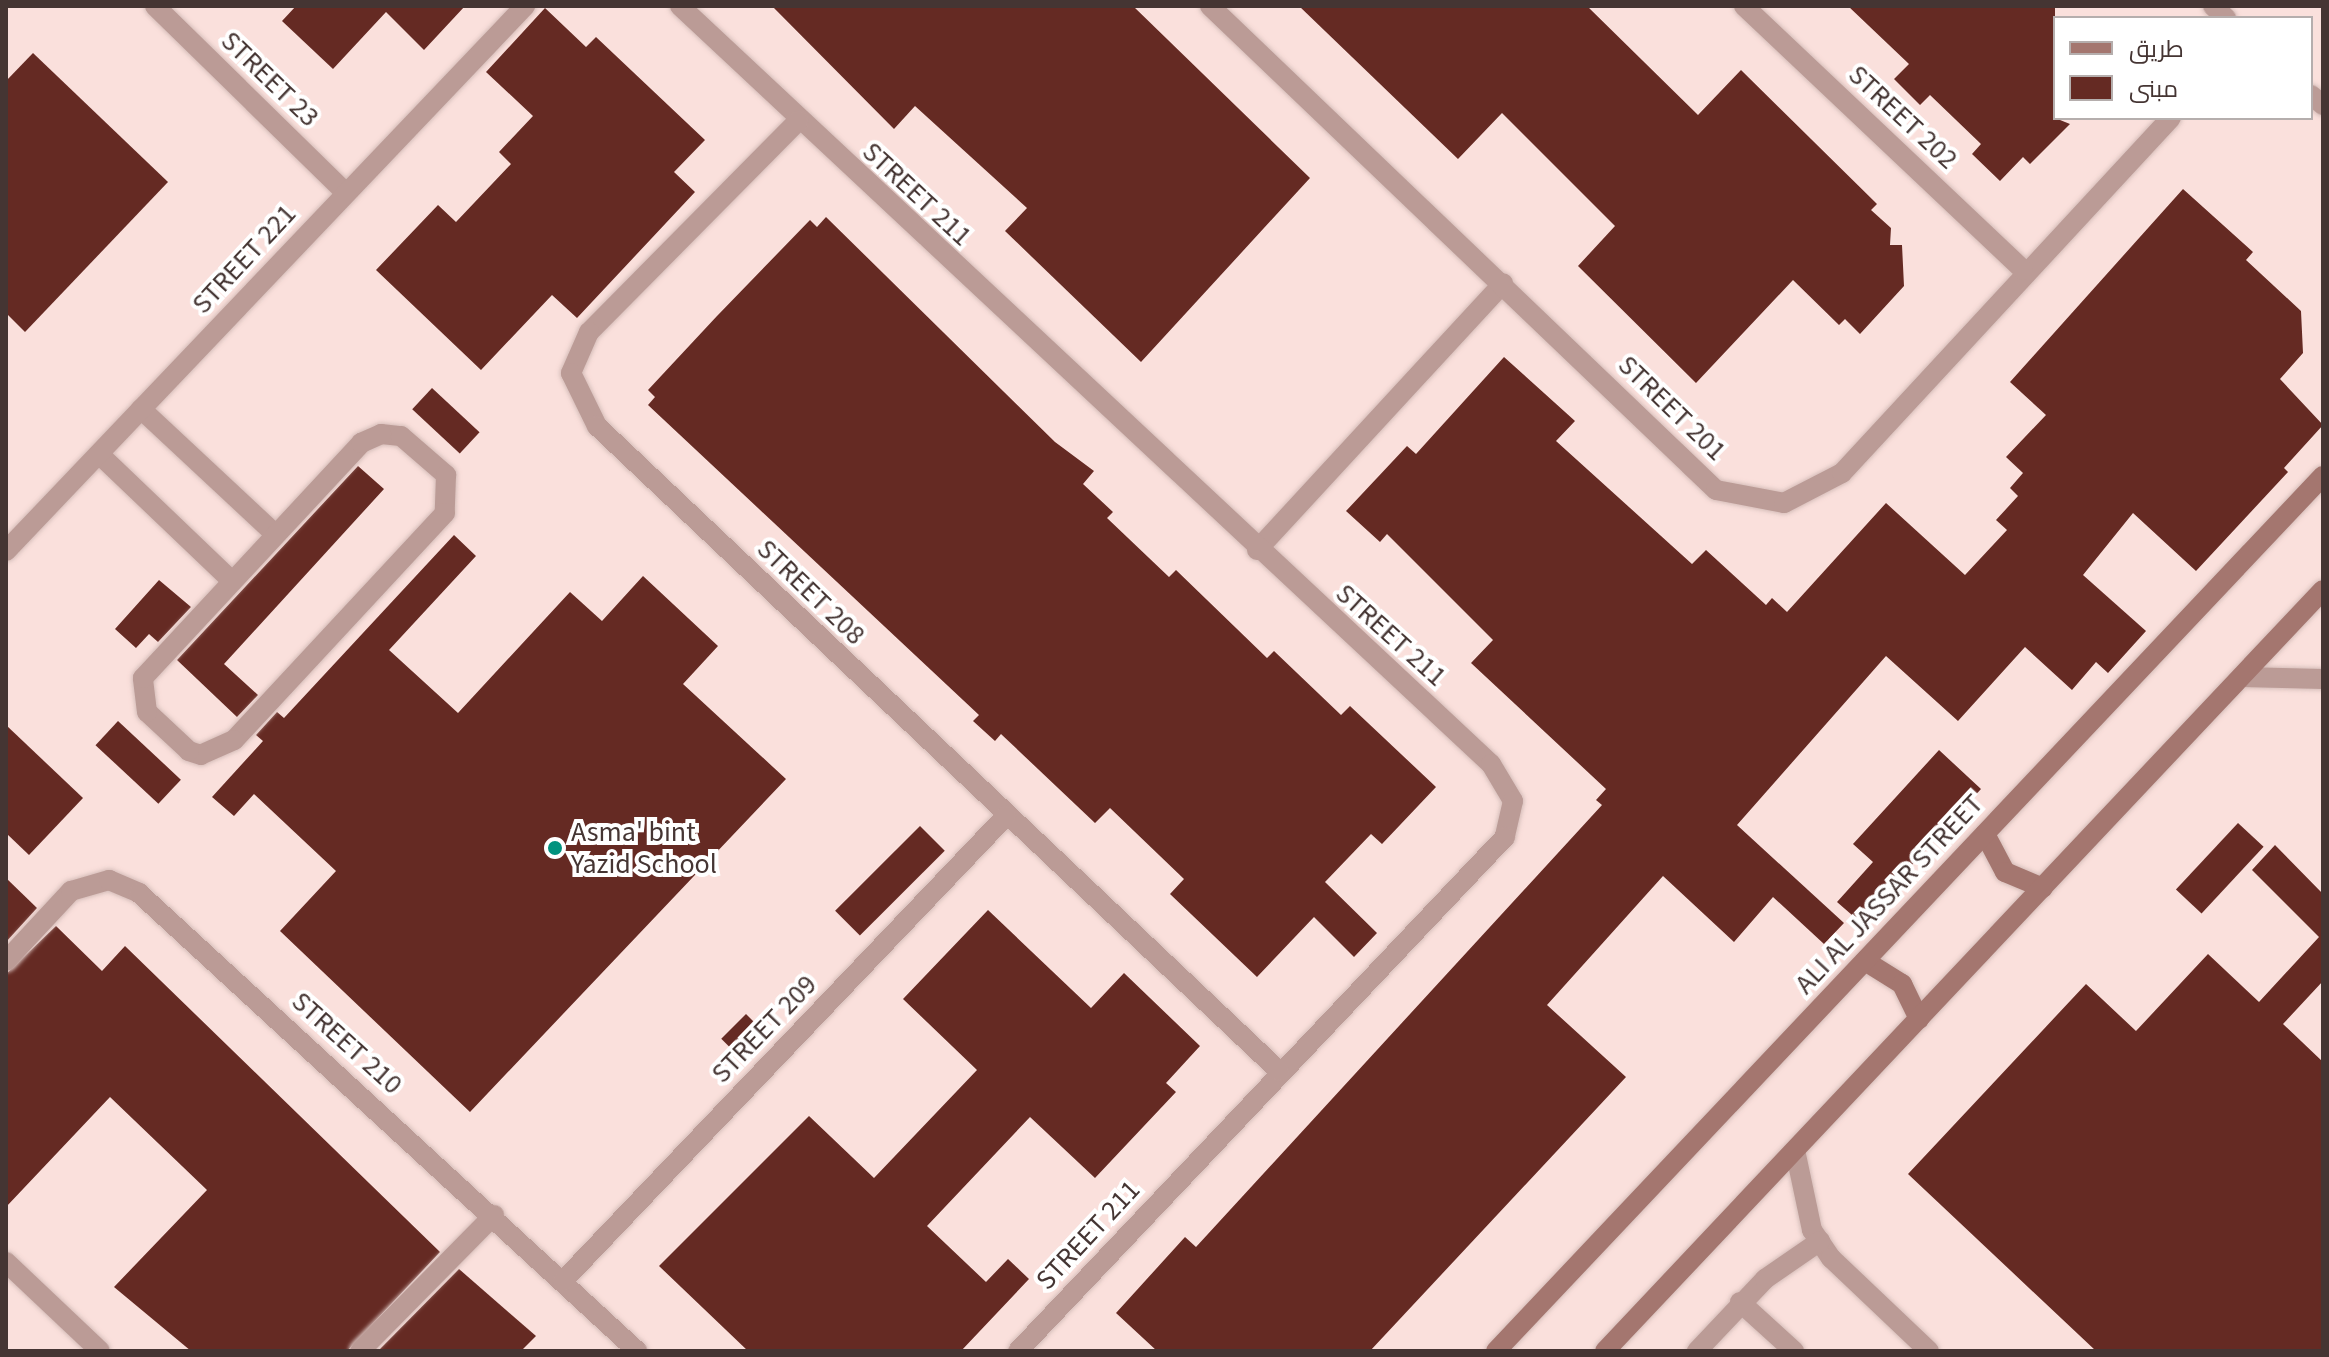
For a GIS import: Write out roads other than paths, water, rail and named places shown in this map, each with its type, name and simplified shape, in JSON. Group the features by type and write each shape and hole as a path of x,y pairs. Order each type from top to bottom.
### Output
{"street":[{"name":"STREET 23","path":"155,6 345,192"},
{"name":"STREET 221","path":"6,551 525,6"},
{"name":"STREET 211","path":"680,6 798,121 1491,764 1513,801 1505,837 1279,1071 1018,1351"},
{"name":"STREET 201","path":"1210,6 1716,490 1784,503 1842,473 2023,270 2169,120"},
{"name":"STREET 202","path":"1744,6 2023,270"},
{"name":"STREET 208","path":"798,121 589,332 571,373 597,426 1279,1071"},
{"path":"1257,550 1503,283"},
{"path":"141,409 275,534"},
{"path":"381,434 401,436 446,475 445,513 234,740 201,755 147,712 143,678 275,534 361,443 381,434"},
{"path":"99,454 232,581"},
{"name":"ALI AL JASSAR STREET","path":"1496,1351 2323,476"},
{"path":"1605,1351 2323,590"},
{"path":"2242,677 2323,679"},
{"name":"STREET 209","path":"563,1281 1006,816"},
{"path":"1985,834 2005,872 2043,888"},
{"name":"STREET 210","path":"6,961 71,891 109,880 139,893 494,1215 637,1351"},
{"path":"1865,961 1902,984 1919,1019"},
{"path":"1795,1150 1804,1211 1820,1241 1929,1351"},
{"path":"360,1351 494,1215"},
{"path":"1697,1351 1740,1302 1820,1241"},
{"path":"6,1262 100,1351"},
{"path":"1740,1302 1794,1351"}],"place":[{"name":"Asma' bint Yazid School","path":"555,848"}]}
